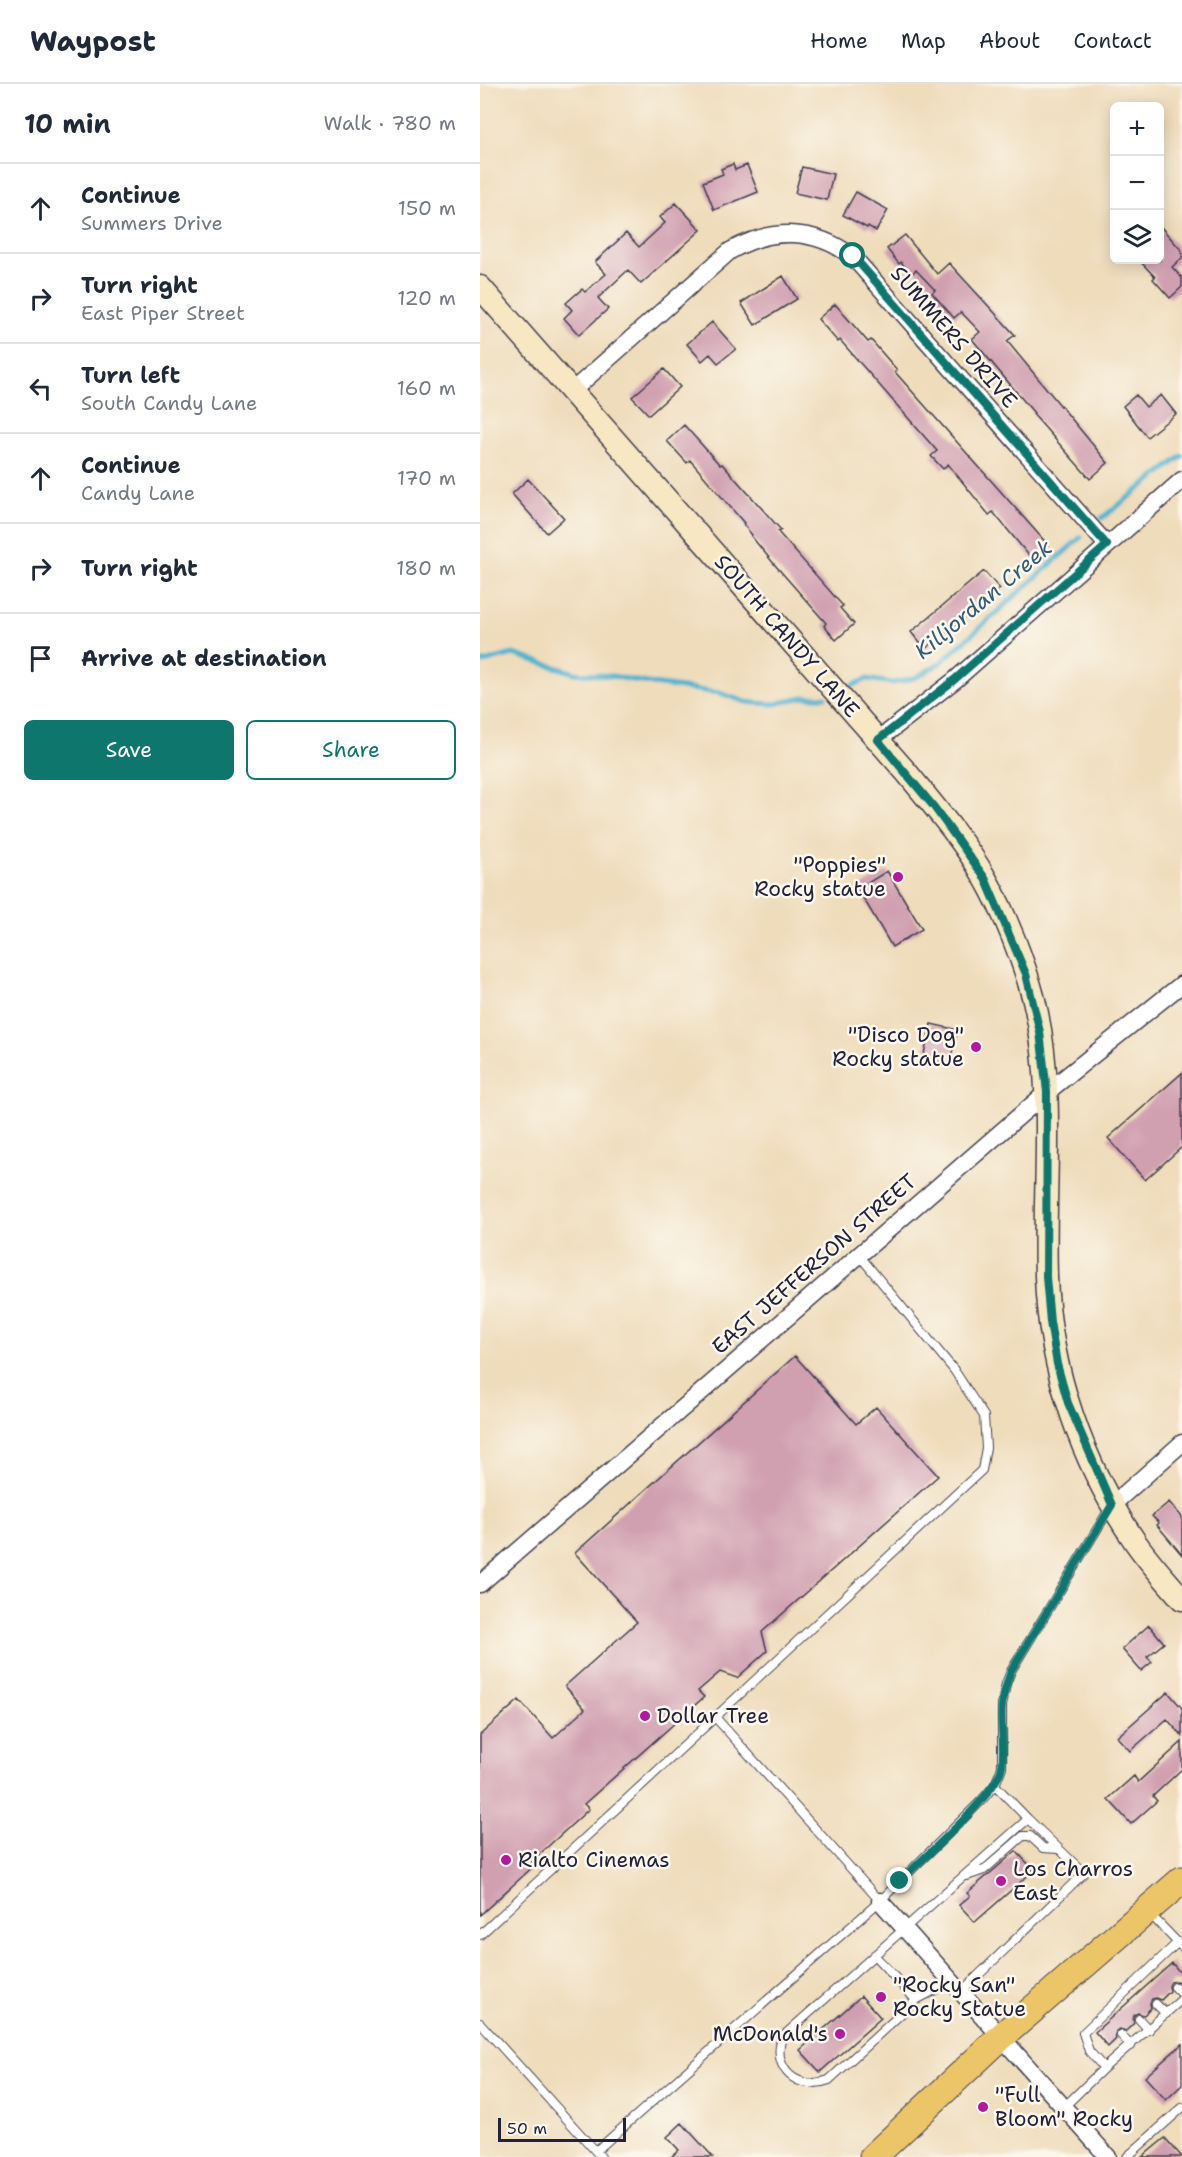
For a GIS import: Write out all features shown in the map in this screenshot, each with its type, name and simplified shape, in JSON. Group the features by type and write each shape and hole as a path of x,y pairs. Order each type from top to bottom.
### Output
{"highway":[{"path":"882,2151 1002,2036 1182,1880"}],"main road":[{"name":"SOUTH CANDY LANE","path":"480,287 918,786 985,878 1026,974 1034,1002 1043,1052 1047,1092 1046,1277 1057,1364 1068,1403 1112,1505 1148,1559 1182,1599"}],"street":[{"name":"SUMMERS DRIVE","path":"571,392 730,251 753,239 779,233 819,237 853,256 1107,545"},
{"path":"878,740 954,680 1182,480"},
{"name":"EAST JEFFERSON STREET","path":"480,1584 1047,1092 1182,984"},
{"path":"1112,1505 1182,1443"},
{"path":"880,1901 1108,2157"}],"lane":[{"path":"480,1935 982,1470 986,1448 984,1416 954,1370 860,1255"},
{"path":"480,2023 598,2154 880,1901 995,1785 1002,1767 1002,1706 1011,1671 1112,1505"},
{"path":"715,1717 880,1901"},
{"path":"995,1785 1084,1873 957,1986 916,2000 829,2080 817,2084 804,2084 789,2075 780,2059 778,2048 782,2037 1028,1819"},
{"path":"962,1877 984,1870 1023,1836 1030,1836 1043,1848 1059,1850"},
{"path":"1104,2068 1089,2051 1083,2033 1105,2018 1138,1987 1154,1965 1180,1945 1147,1911"},
{"path":"874,1955 916,2000"},
{"path":"1154,1965 1161,1972"},
{"path":"1175,1987 1182,1994"},
{"path":"1064,2107 1182,1999"},
{"path":"1156,2004 1166,2014"},
{"path":"1139,2019 1149,2030"},
{"path":"1121,2035 1131,2046"},
{"path":"1127,2157 1182,2108"}],"building":[{"path":"733,164 735,170 747,165 758,192 714,210 703,182 723,174 721,169"},
{"path":"802,167 833,174 827,200 795,193"},
{"path":"856,192 888,210 876,231 843,215"},
{"path":"676,203 701,230 641,284 628,270 598,298 608,309 579,335 564,318 572,310 566,303 582,289 585,292 606,274 595,262 626,233 639,247 665,223 660,217"},
{"path":"1164,231 1182,251 1182,258 1172,267 1182,278 1182,287 1170,298 1153,279 1155,277 1143,264 1164,264"},
{"path":"905,235 937,274 949,263 1015,335 1007,341 1108,463 1090,479 972,339 980,332 961,312 954,318 932,293 935,290 916,270 911,274 887,249"},
{"path":"783,276 797,299 755,325 741,303"},
{"path":"835,304 868,342 871,340 897,370 895,372 1048,545 1031,558 993,512 989,515 948,464 943,469 931,456 937,451 840,340 838,342 818,319"},
{"path":"712,322 736,349 718,363 710,354 702,361 687,344"},
{"path":"664,369 680,387 649,415 632,397"},
{"path":"1136,395 1146,407 1161,395 1176,414 1147,437 1123,406"},
{"path":"684,425 781,530 778,532 843,606 840,608 854,624 836,640 824,626 826,623 751,536 744,523 690,460 687,463 667,441"},
{"path":"528,479 564,518 547,533 512,494"},
{"path":"984,571 1000,589 925,649 911,632"},
{"path":"887,871 922,929 892,947 858,889"},
{"path":"931,1024 958,1030 949,1064 923,1058"},
{"path":"1182,1073 1182,1147 1145,1180 1108,1138"},
{"path":"795,1356 856,1424 876,1407 938,1476 762,1632 767,1651 737,1678 720,1672 698,1691 704,1697 584,1804 589,1809 532,1861 535,1865 480,1915 480,1735 519,1700 553,1738 585,1709 565,1686 637,1622 575,1553"},
{"path":"1169,1502 1182,1517 1182,1555 1152,1516"},
{"path":"1149,1625 1164,1643 1147,1657 1152,1662 1141,1671 1122,1649"},
{"path":"1168,1692 1182,1708 1182,1736 1167,1719 1130,1751 1117,1737"},
{"path":"1182,1742 1182,1769 1153,1796 1157,1801 1131,1824 1108,1799 1134,1776 1138,1782"},
{"name":"Los Charros East","path":"1016,1851 1034,1870 975,1922 959,1905 970,1896 967,1893"},
{"path":"1172,1963 1182,1975 1182,1980 1171,1982 1170,1991 1161,2000 1152,1999 1151,2008 1144,2015 1138,2013 1134,2015 1134,2023 1126,2031 1120,2029 1116,2031 1116,2039 1108,2047 1095,2032"},
{"name":"McDonald's","path":"861,1996 881,2018 820,2072 800,2050"},
{"path":"1182,2044 1182,2085 1166,2100 1145,2077"},
{"path":"682,2123 713,2157 671,2157 679,2150 667,2137"},
{"path":"1165,2138 1182,2157 1142,2157"}],"waterway":[{"name":"Killjordan Creek","path":"1102,518 1182,456"},
{"name":"Killjordan Creek","path":"851,686 867,679 892,683 903,681 917,677 940,663 1081,537"},
{"path":"480,663 513,654 575,673 612,676 720,693 756,703 775,704 804,697 825,697"}],"place":[{"name":"\"Poppies\" Rocky statue","path":"898,877"},
{"name":"\"Disco Dog\" Rocky statue","path":"976,1047"},
{"name":"Dollar Tree","path":"645,1716"},
{"name":"Rialto Cinemas","path":"506,1860"},
{"name":"Los Charros East","path":"1001,1881"},
{"name":"\"Rocky San\" Rocky Statue","path":"881,1997"},
{"name":"McDonald's","path":"840,2034"},
{"name":"\"Full Bloom\" Rocky","path":"983,2107"}],"route":[{"path":"853,256 1107,545 954,680 878,740 934,807 985,878 1026,974 1034,1002 1045,1062 1047,1092 1046,1277 1050,1322 1057,1364 1068,1403 1112,1505 1011,1671 1002,1706 1002,1767 995,1785 900,1881"}]}
